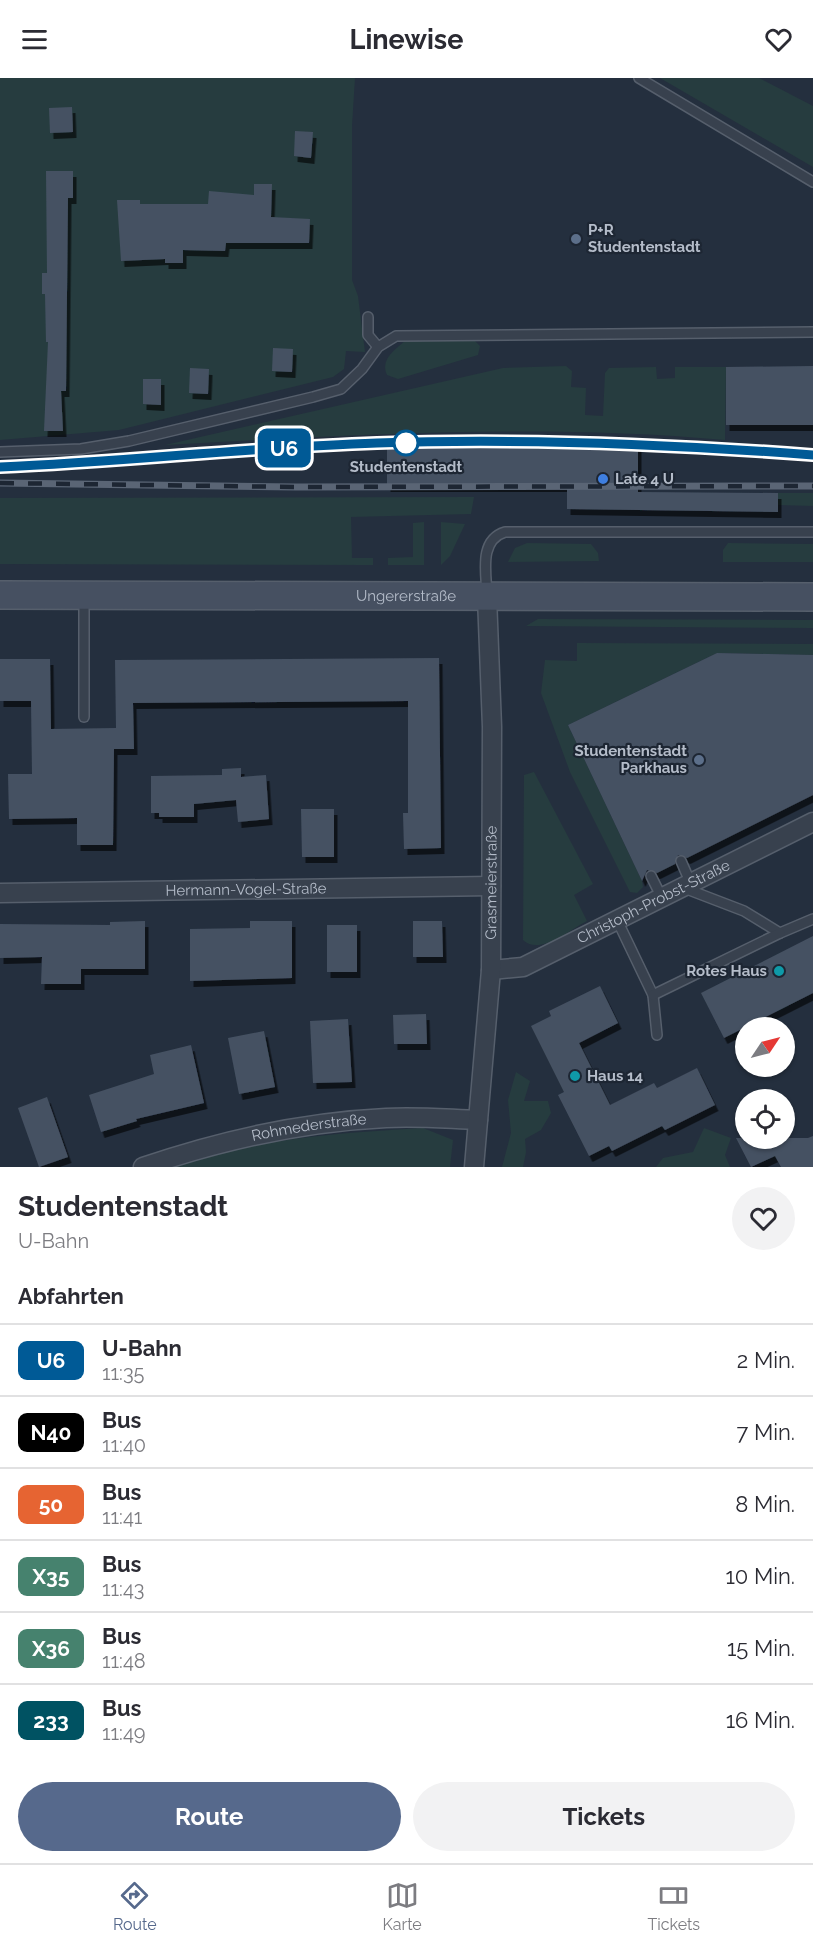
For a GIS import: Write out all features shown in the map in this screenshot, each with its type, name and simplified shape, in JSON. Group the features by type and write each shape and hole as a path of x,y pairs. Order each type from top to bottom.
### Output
{"main road":[{"name":"Ungererstraße","path":"0,595 813,597"}],"street":[{"name":"Grasmeierstraße","path":"474,1167 491,970 492,727 487,597"},
{"name":"Christoph-Probst-Straße","path":"491,970 523,967 618,922 813,822"},
{"name":"Hermann-Vogel-Straße","path":"0,892 491,886"},
{"name":"Rohmederstraße","path":"143,1167 243,1137 327,1123 388,1117 478,1120"}],"lane":[{"path":"639,78 813,182"},
{"path":"368,317 368,335 378,347"},
{"path":"0,453 81,449 129,441 313,398 341,389 362,369 378,347 396,336 813,332"},
{"path":"487,597 486,554 494,538 505,532 813,532"},
{"path":"84,596 84,717"},
{"path":"681,861 688,886 744,911 780,933"},
{"path":"651,876 662,898"},
{"path":"653,995 813,919"},
{"path":"618,922 653,995 657,1035"}],"green space":[{"path":"0,78 355,78 352,126 352,280 358,296 365,352 346,351 344,369 333,377 119,430 0,440"},
{"path":"660,78 759,78 813,106 813,167"},
{"path":"406,340 475,341 480,346 478,355 398,379 387,375 385,364 387,360 393,351"},
{"path":"566,366 572,371 571,387 586,388 585,415 603,416 605,373 609,368 656,367 657,379 675,378 675,367 726,367 725,440 585,432 515,431 165,445 503,368"},
{"path":"778,493 813,493 813,506 778,505"},
{"path":"474,497 471,514 351,517 352,558 373,558 373,565 0,564 0,498"},
{"path":"424,522 424,565 388,565 388,558 413,557 413,523"},
{"path":"441,522 465,524 450,556 441,565"},
{"path":"527,543 591,544 598,553 599,561 508,562 515,548"},
{"path":"728,543 813,544 813,562 723,562 723,550"},
{"path":"538,619 813,620 813,628 526,626"},
{"path":"577,643 813,644 813,655 717,653 568,725 642,881 643,887 637,893 630,892 570,772 541,693 545,660 577,661"},
{"path":"534,772 593,884 574,895 587,921 555,940 538,945 523,940 524,775"},
{"path":"516,1072 530,1081 524,1101 548,1101 551,1113 541,1130 525,1139 526,1152 523,1167 502,1167 511,1133 508,1100"},
{"path":"423,1128 453,1140 450,1167 170,1167 232,1150 295,1139"},
{"path":"704,1128 731,1138 725,1155 730,1167 656,1167 663,1158 693,1152"}],"building":[{"path":"72,107 73,132 50,133 49,108"},
{"path":"295,131 313,132 311,158 294,156"},
{"path":"46,171 73,171 73,198 68,198 66,391 61,391 63,431 44,431 48,342 46,342 45,294 42,294 42,273 47,273"},
{"path":"254,184 272,184 271,217 310,219 309,243 226,243 225,251 183,250 183,263 165,263 165,259 121,261 117,200 140,200 140,204 208,204 209,191 254,195"},
{"path":"273,348 293,349 292,372 272,371"},
{"path":"813,366 813,425 726,425 726,367"},
{"path":"190,368 209,369 208,394 189,393"},
{"path":"143,379 161,379 161,405 143,404"},
{"path":"638,443 638,492 778,493 778,512 567,509 567,486 387,486 387,444"},
{"name":"Studentenstadt Parkhaus","path":"717,653 813,655 813,795 687,858 678,855 675,864 657,873 647,870 642,881 568,725"},
{"path":"439,658 441,848 404,849 403,813 408,813 408,701 133,703 134,749 114,749 113,845 77,845 77,818 9,819 8,774 32,774 31,701 0,701 0,659 50,659 51,729 116,728 115,660"},
{"path":"241,768 241,777 266,775 269,819 238,822 236,800 194,804 194,817 159,817 159,813 151,813 151,776 222,775 222,769"},
{"path":"301,809 334,809 334,857 302,857"},
{"path":"145,921 145,969 81,969 81,984 41,984 42,957 0,958 0,924 110,925 110,922"},
{"path":"250,921 292,921 292,978 190,981 190,929 250,928"},
{"path":"413,921 442,921 443,957 413,957"},
{"path":"327,925 357,925 357,972 327,972"},
{"name":"Rotes Haus","path":"813,936 813,993 766,1017 735,1017 735,1032 724,1038 701,993"},
{"name":"Haus 14","path":"600,986 618,1023 579,1043 610,1105 654,1083 657,1088 697,1068 715,1105 665,1130 662,1126 612,1151 609,1146 589,1156 558,1095 564,1092 531,1026 551,1016 549,1011"},
{"path":"426,1014 427,1044 394,1044 393,1015"},
{"path":"348,1019 352,1082 313,1083 310,1021"},
{"path":"264,1031 275,1087 239,1094 228,1038"},
{"path":"191,1045 204,1103 136,1119 137,1121 101,1132 89,1095 154,1074 150,1055"},
{"path":"47,1097 68,1157 39,1167 18,1108"},
{"path":"813,1136 813,1167 781,1167 775,1156 751,1167 742,1149 795,1149 795,1138"}],"railway":[{"path":"0,467 378,443 684,445 813,455"},
{"path":"0,483 296,487 813,486"}],"metro line":[{"name":"U6","path":"0,467 378,443 506,442 684,445 813,455"}],"place":[{"name":"P+R Studentenstadt","path":"576,239"},
{"name":"Studentenstadt","path":"406,443"},
{"name":"Late 4 U","path":"603,479"},
{"name":"Studentenstadt Parkhaus","path":"699,760"},
{"name":"Rotes Haus","path":"779,971"},
{"name":"Haus 14","path":"575,1076"}]}
